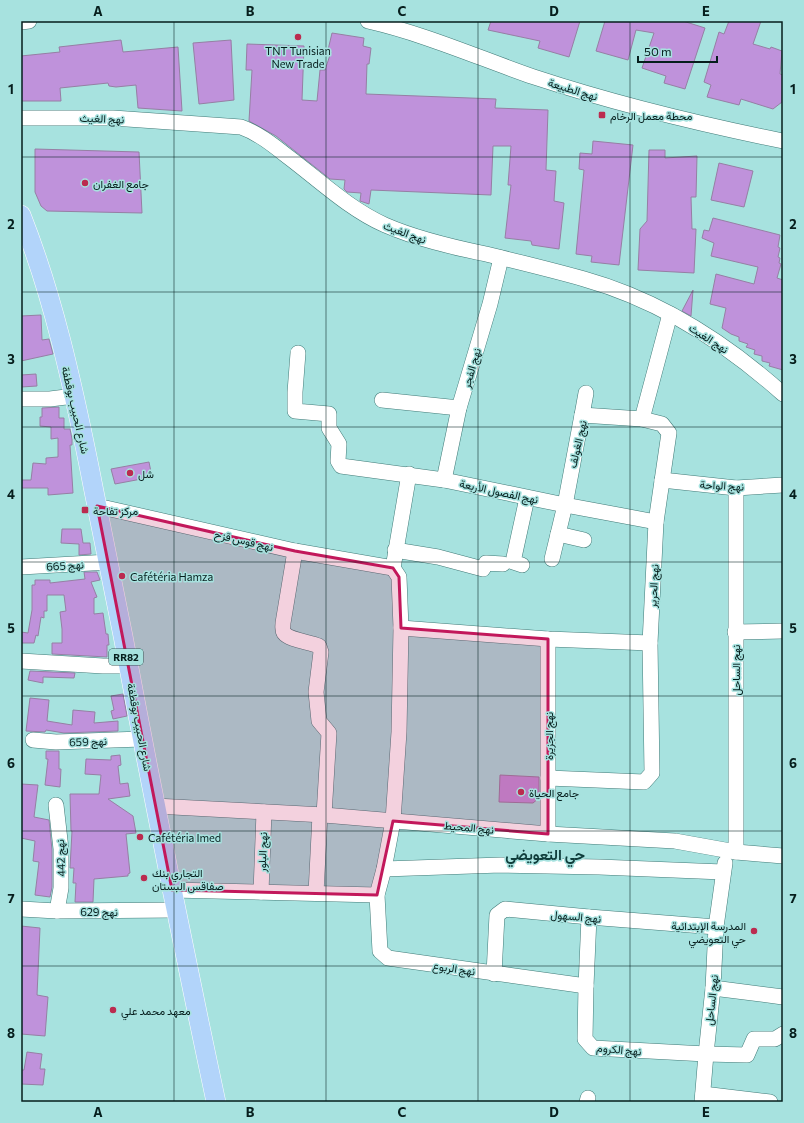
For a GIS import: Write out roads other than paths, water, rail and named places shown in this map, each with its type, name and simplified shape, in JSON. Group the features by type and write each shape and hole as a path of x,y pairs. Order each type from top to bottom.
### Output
{"main road":[{"name":"شارع الحبيب بوقطفة","path":"21,216 25,238 50,301 74,396 109,562 155,806 216,1102"}],"street":[{"path":"21,22 29,21"},
{"name":"نهج الطبيعة","path":"368,21 412,33 534,76 622,104 686,121 783,141"},
{"name":"نهج الغيث","path":"21,118 99,118 241,127 249,130 278,149 367,217 386,226 427,240 585,280 632,296 699,330 752,367 783,394"},
{"name":"نهج الفجر","path":"444,480 459,408 490,304 501,258"},
{"path":"642,419 670,314"},
{"name":"نهج الفصول الأربعة","path":"298,352 295,411 329,414 329,428 339,444 338,461 341,466 444,480 527,498 656,522"},
{"path":"582,415 586,393"},
{"path":"21,399 50,399 74,396"},
{"path":"382,400 459,408"},
{"name":"نهج الغولف","path":"552,559 565,505 582,415 642,419"},
{"name":"نهج الحرير","path":"548,778 644,782 652,773 650,643 656,522 669,433 662,424 642,419"},
{"path":"393,568 408,474"},
{"name":"نهج الواحة","path":"662,480 736,488 783,485"},
{"name":"نهج الساحل","path":"703,1098 706,1054 714,988 716,926 723,872 731,851 736,488"},
{"path":"522,565 514,562 527,498"},
{"name":"نهج قوس قزح","path":"97,506 295,551 393,568"},
{"path":"558,534 584,540"},
{"path":"396,550 438,557 483,569 486,563 503,564"},
{"path":"295,551 283,630 289,637 319,646 321,652 316,692 319,721 329,733 316,893"},
{"name":"نهج 665","path":"21,567 109,562"},
{"name":"نهج الربوع","path":"393,568 399,577 400,628 398,732 393,821 384,869 377,895 380,951 388,958 586,986"},
{"path":"400,628 548,639 650,643"},
{"path":"735,632 783,631"},
{"name":"نهج الجزيرة","path":"548,639 548,834"},
{"path":"21,661 128,666"},
{"name":"نهج 659","path":"33,740 56,742 142,739"},
{"name":"نهج 442","path":"56,805 61,849 61,888 57,911"},
{"name":"نهج المحيط","path":"155,806 322,815 548,834 675,841 731,851 783,856"},
{"name":"نهج البلور","path":"261,892 264,812"},
{"path":"384,869 501,865 723,872"},
{"path":"172,890 377,895"},
{"name":"نهج 629","path":"21,909 57,911 177,910"},
{"name":"نهج السهول","path":"494,974 497,915 505,909 589,917 716,926"},
{"name":"نهج الكروم","path":"589,917 586,986 586,1039 593,1048 747,1055 754,1039 775,1039 783,1034"},
{"path":"714,988 783,997"},
{"path":"703,1098 770,1102"}],"place":[{"name":"TNT Tunisian New Trade","path":"298,37"},
{"name":"محطة معمل الرخام","path":"602,115"},
{"name":"جامع الغفران","path":"85,183"},
{"name":"شل","path":"130,473"},
{"name":"مركز تفاحة","path":"85,510"},
{"name":"Cafétéria Hamza","path":"122,576"},
{"name":"جامع الحياة","path":"521,792"},
{"name":"Cafétéria Imed","path":"140,837"},
{"name":"التجاري بنك صفاقس البستان","path":"144,878"},
{"name":"المدرسة الإبتدائية حي التعويضي","path":"754,931"},
{"name":"معهد محمد علي","path":"113,1010"}],"district":[{"name":"حي التعويضي","path":"545,854"}]}
